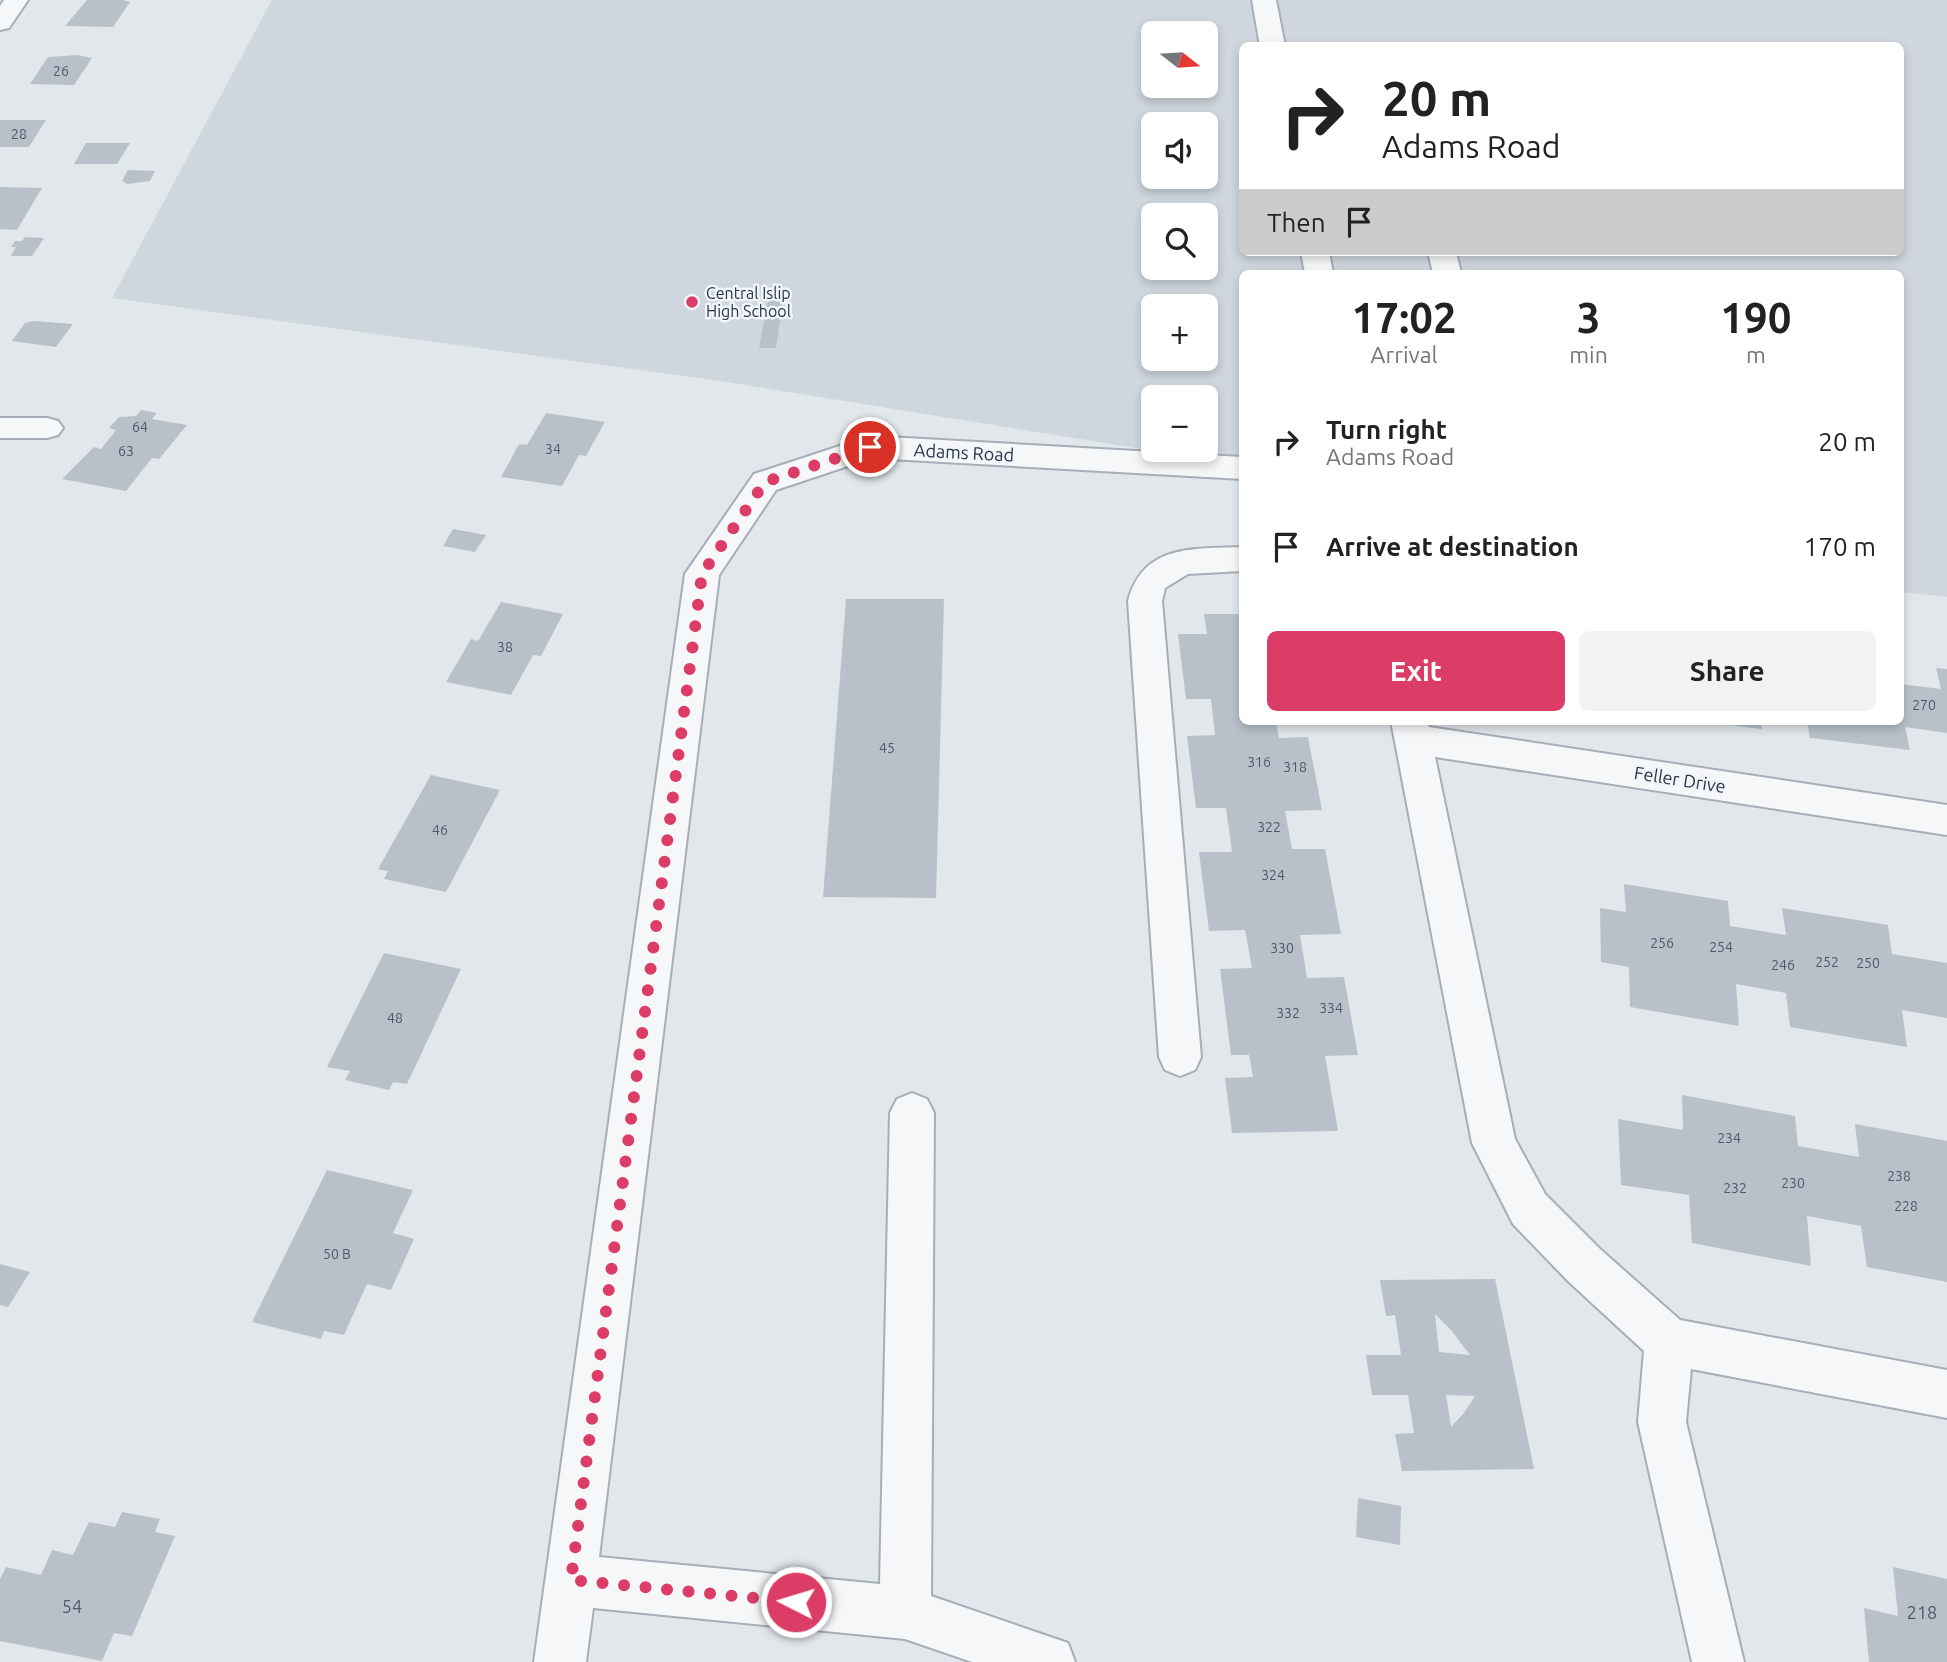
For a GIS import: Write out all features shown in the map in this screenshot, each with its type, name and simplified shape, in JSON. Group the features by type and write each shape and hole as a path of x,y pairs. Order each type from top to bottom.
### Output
{"street":[{"path":"0,23 16,0"},
{"path":"1264,0 1272,42"},
{"path":"0,428 47,428"},
{"name":"Adams Road","path":"560,1662 702,574 765,482 870,447 1239,468"},
{"path":"1180,1057 1145,601 1150,582 1181,562 1239,559"},
{"path":"1411,730 1494,1143 1529,1209 1584,1265 1669,1341 1947,1394"},
{"name":"Feller Drive","path":"1411,730 1947,820"},
{"path":"905,1612 912,1113"},
{"path":"1669,1341 1662,1422 1718,1662"},
{"path":"571,1580 905,1612 1049,1662"}],"shaded area":[{"name":"Central Islip High School","path":"272,0 1947,0 1947,597 1904,592 1904,270 1239,270 1239,465 1218,461 1218,385 1141,385 1141,449 720,381 112,298"}],"building":[{"path":"87,0 130,2 113,27 65,26"},
{"path":"77,55 92,58 74,85 30,84 48,57"},
{"path":"0,120 46,120 29,147 0,147"},
{"path":"86,143 130,143 117,164 74,164"},
{"path":"128,170 155,171 150,181 128,184 122,181"},
{"path":"0,187 42,188 17,230 0,229"},
{"path":"25,237 44,238 32,256 11,256 16,247 11,247 15,241 22,241"},
{"path":"768,300 783,301 776,348 759,348"},
{"path":"34,321 73,324 56,347 12,341 25,323"},
{"path":"141,410 157,413 152,419 187,425 159,459 152,458 126,491 62,479 94,447 101,449 116,430 109,428 119,417 136,416"},
{"path":"546,413 605,422 586,456 579,455 562,486 501,477 519,444 527,445"},
{"path":"453,529 486,535 475,552 443,546"},
{"path":"846,599 944,599 936,898 823,897"},
{"path":"501,602 563,614 541,656 533,655 511,695 446,682 471,639 478,641"},
{"path":"1204,614 1239,614 1239,725 1277,725 1279,738 1308,737 1322,810 1285,811 1292,849 1325,849 1341,934 1300,935 1307,978 1344,977 1358,1055 1325,1056 1338,1131 1232,1133 1225,1078 1253,1077 1249,1055 1231,1055 1220,969 1252,968 1245,930 1209,931 1199,852 1232,852 1226,808 1196,808 1187,736 1215,735 1211,699 1186,699 1178,634 1207,634"},
{"path":"1936,668 1947,669 1947,733 1905,727 1910,750 1810,738 1808,725 1904,725 1904,684 1941,689"},
{"path":"1729,725 1762,725 1762,729"},
{"path":"431,775 500,790 446,892 384,879 388,871 378,869"},
{"path":"1624,884 1728,901 1730,926 1786,935 1782,908 1888,925 1892,954 1947,963 1947,1018 1902,1010 1907,1047 1790,1027 1786,993 1736,984 1739,1026 1630,1007 1629,967 1601,962 1600,908 1626,912"},
{"path":"384,953 461,969 407,1084 393,1082 389,1090 345,1080 350,1071 327,1067"},
{"path":"1682,1095 1795,1116 1798,1146 1859,1157 1855,1124 1947,1141 1947,1282 1867,1267 1861,1226 1807,1216 1811,1266 1692,1243 1689,1195 1621,1185 1618,1119 1683,1130"},
{"path":"327,1170 413,1190 393,1233 414,1239 391,1290 367,1284 344,1335 324,1331 321,1339 252,1322"},
{"path":"0,1264 30,1272 8,1307 0,1305"},
{"path":"1495,1279 1534,1469 1402,1471 1395,1434 1414,1433 1408,1395 1372,1395 1366,1355 1401,1355 1395,1315 1386,1316 1380,1280","holes":["1435,1314 1451,1330 1470,1355 1439,1352","1446,1395 1475,1396 1451,1427"]},
{"path":"1358,1498 1401,1506 1400,1545 1356,1537"},
{"path":"122,1512 160,1519 155,1532 175,1536 132,1636 114,1633 102,1661 0,1641 0,1579 6,1567 41,1575 52,1550 73,1555 89,1522 115,1527"},
{"path":"1893,1567 1947,1579 1947,1662 1869,1662 1864,1608 1898,1616"}],"place":[{"name":"Central Islip High School","path":"692,302"}],"route":[{"path":"796,1602 571,1580 702,574 765,482 870,447"}]}
